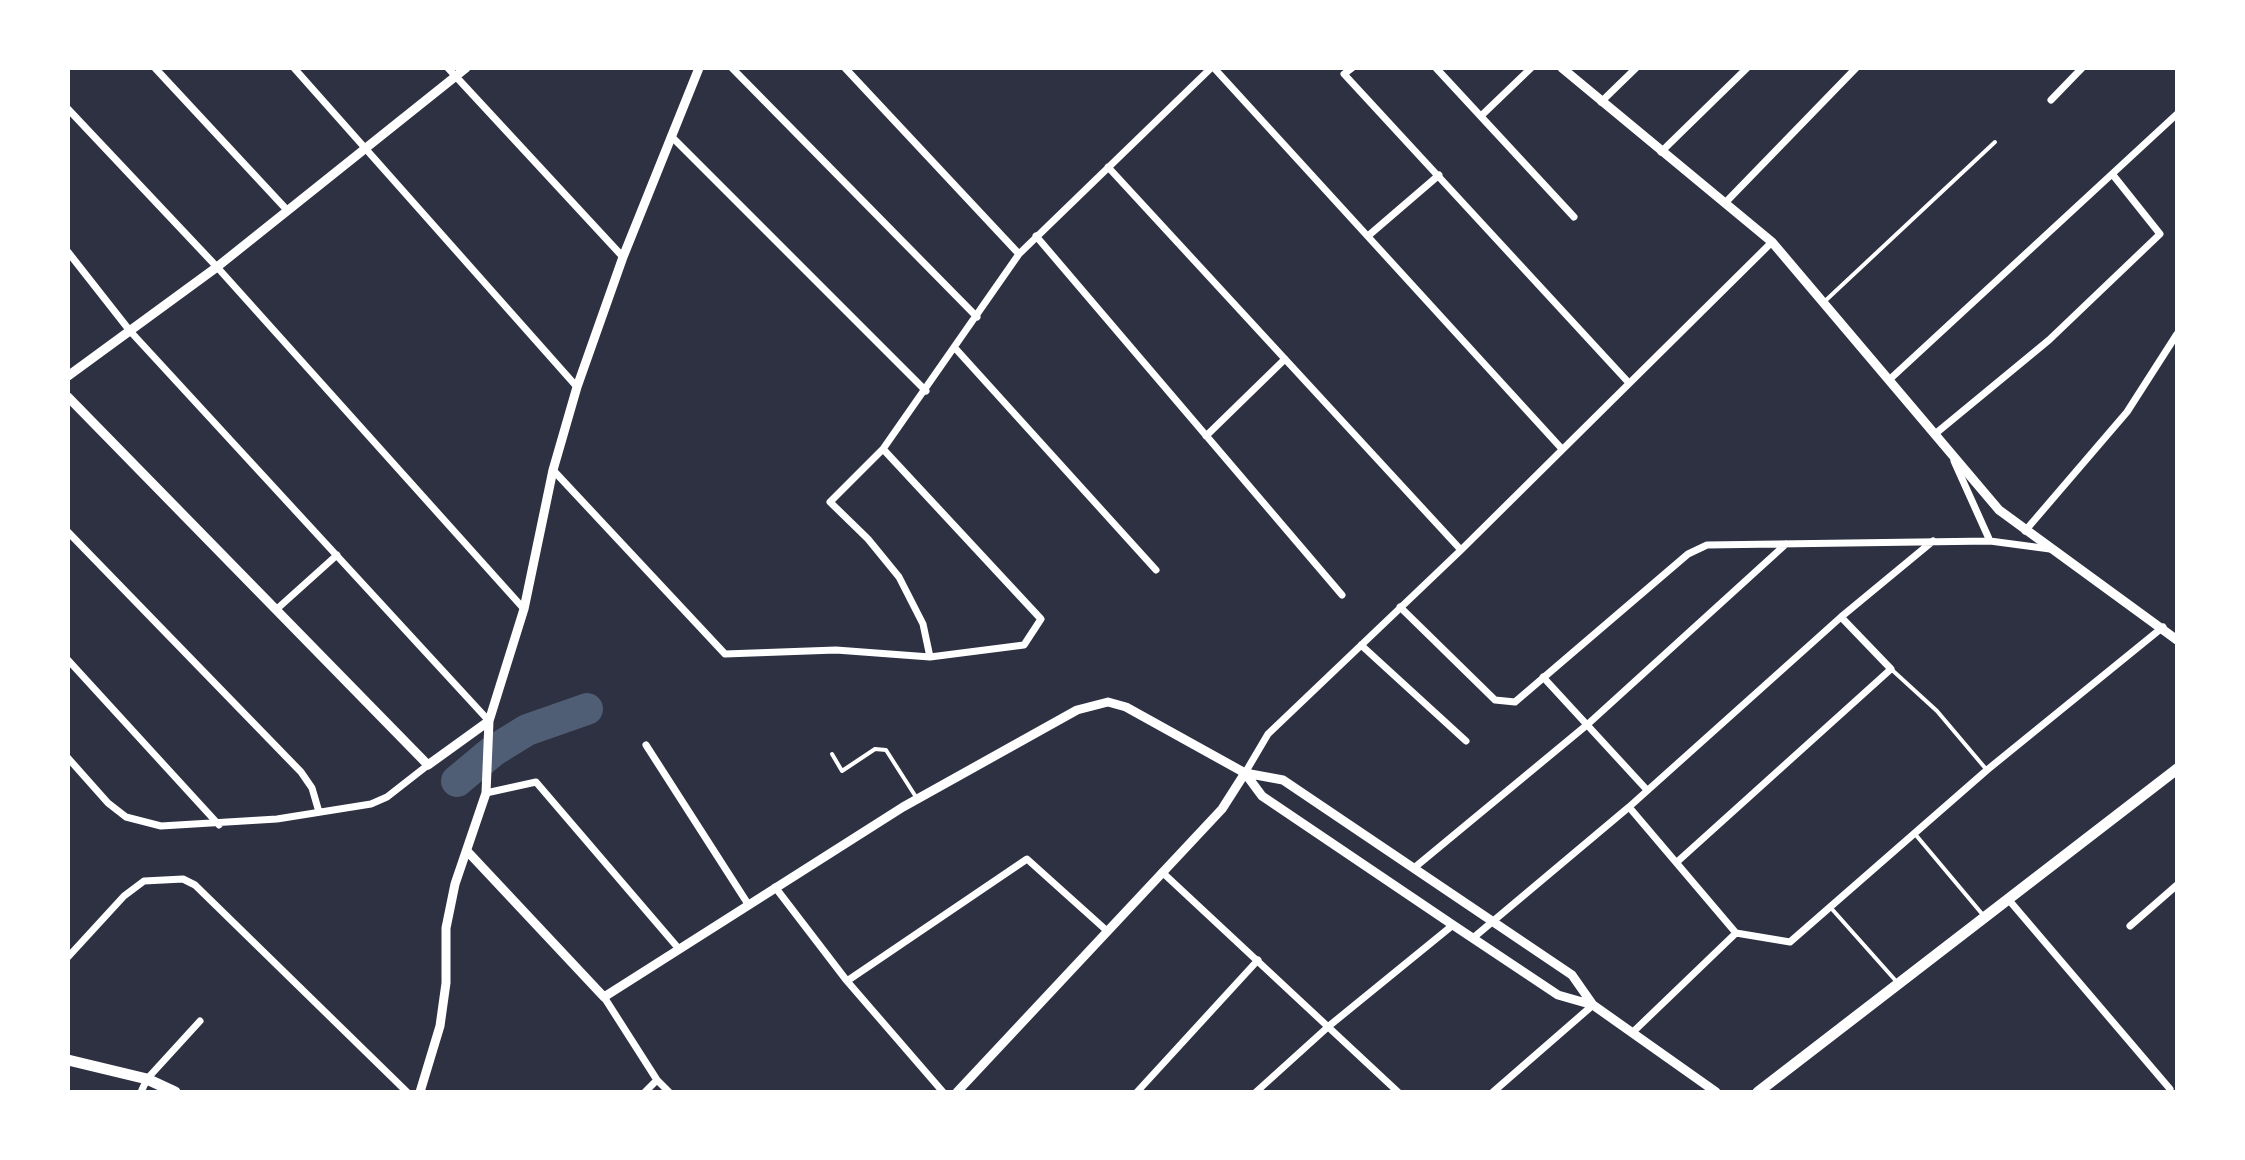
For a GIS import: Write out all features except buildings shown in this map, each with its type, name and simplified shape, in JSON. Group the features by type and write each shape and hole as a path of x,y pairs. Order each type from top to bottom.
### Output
{"main road":[{"path":"1758,1092 1896,982 2177,769"},
{"path":"68,1060 147,1079 175,1092"}],"street":[{"path":"155,68 287,210"},
{"path":"294,68 577,387"},
{"path":"68,376 217,267 366,147 452,72 466,68"},
{"path":"420,1092 440,1026 446,983 446,928 455,884 486,793 489,721 524,609 553,470 577,387 623,257 699,68"},
{"path":"732,68 977,317"},
{"path":"845,68 1019,254"},
{"path":"930,657 923,624 899,577 868,539 830,502 883,449 1019,254 1212,68 1562,449"},
{"path":"1352,68 1344,74 1629,383"},
{"path":"1436,68 1574,217"},
{"path":"1481,116 1531,68"},
{"path":"1562,68 1772,242 1999,510 2024,532 2163,627 2177,640"},
{"path":"1601,102 1636,68"},
{"path":"1661,152 1747,68"},
{"path":"1725,203 1856,68"},
{"path":"2051,100 2082,68"},
{"path":"452,72 623,257"},
{"path":"68,109 217,267 524,609"},
{"path":"1889,380 2177,114"},
{"path":"671,136 926,391"},
{"path":"1108,167 1461,550"},
{"path":"1368,236 1439,175"},
{"path":"1935,434 2049,340 2160,234 2113,175"},
{"path":"1036,236 1342,595"},
{"path":"957,1092 1222,809 1268,734 1461,550 1772,242"},
{"path":"68,252 130,331 489,721"},
{"path":"2024,532 2127,412 2177,334"},
{"path":"955,348 1156,570"},
{"path":"1206,436 1285,359"},
{"path":"68,397 278,608 428,765"},
{"path":"1935,434 1957,467 1990,541"},
{"path":"553,470 725,654 836,650 930,657 1024,645 1041,619 883,449"},
{"path":"69,534 301,772 312,788 319,812"},
{"path":"1473,938 1629,807 1841,617 1933,541"},
{"path":"1400,607 1495,700 1515,702 1688,554 1707,545 1990,541 2047,547 2067,560"},
{"path":"1414,868 1588,724 1787,543"},
{"path":"278,608 337,555"},
{"path":"1677,862 1891,669 1841,617"},
{"path":"1629,807 1736,933 1790,942 1987,770 2163,627"},
{"path":"1361,645 1466,741"},
{"path":"68,660 219,825"},
{"path":"1543,677 1647,790"},
{"path":"604,997 917,799 1098,702 1126,707 1245,773 1283,780 1572,975 1593,1005"},
{"path":"68,758 108,803 126,817 161,826 219,825 319,812 387,797 489,721"},
{"path":"646,745 748,904"},
{"path":"1245,773 1262,796 1558,995 1593,1005 1716,1092"},
{"path":"486,793 536,782 679,949"},
{"path":"468,852 604,997 657,1080 669,1092"},
{"path":"847,981 1027,859 1106,930"},
{"path":"1162,872 1398,1092"},
{"path":"68,957 124,896 144,881 183,879 195,885 407,1092"},
{"path":"2130,926 2177,885"},
{"path":"775,887 847,981 943,1092"},
{"path":"2007,898 2168,1090 2177,1083"},
{"path":"1256,1092 1329,1026 1453,925"},
{"path":"1633,1032 1736,933"},
{"path":"1137,1092 1258,960"},
{"path":"1493,1092 1593,1005"},
{"path":"141,1092 147,1079 200,1021"},
{"path":"645,1092 657,1080"}],"lane":[{"path":"1822,304 1995,142"},
{"path":"1891,669 1937,711 1987,770"},
{"path":"832,754 842,771 875,749 886,750 917,799"},
{"path":"1915,834 1984,916"},
{"path":"1831,908 1896,982"}],"waterway":[{"path":"457,781 493,751 527,730 587,709"}]}
